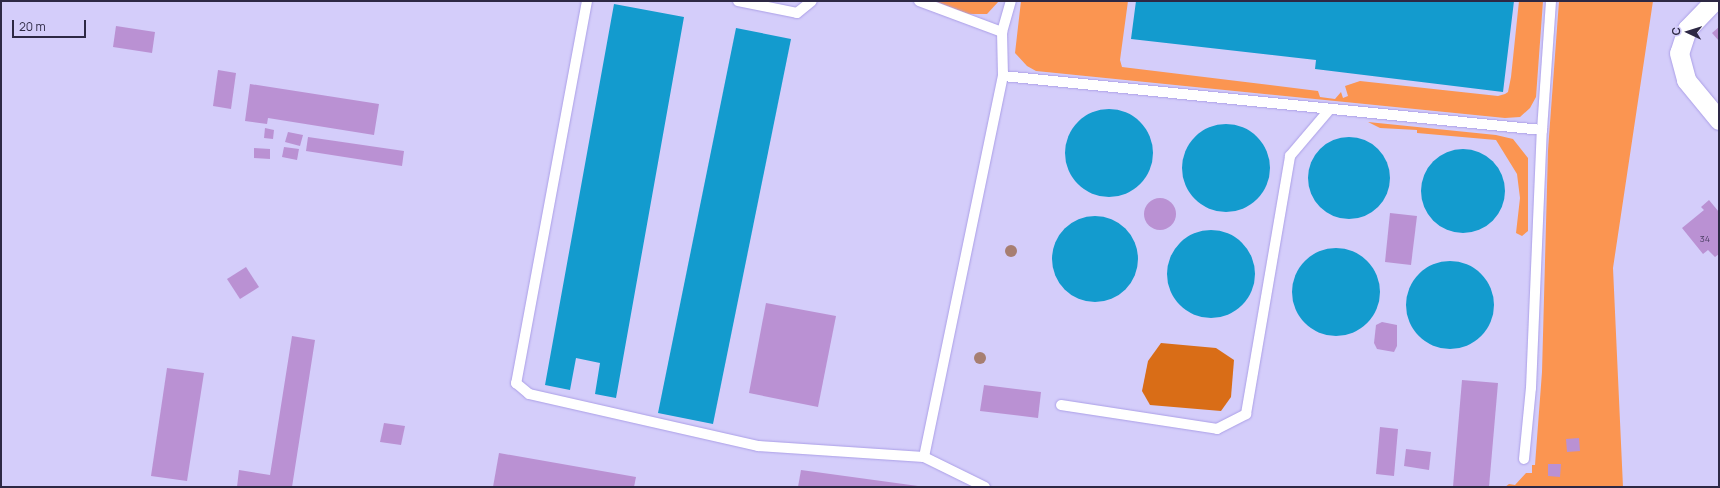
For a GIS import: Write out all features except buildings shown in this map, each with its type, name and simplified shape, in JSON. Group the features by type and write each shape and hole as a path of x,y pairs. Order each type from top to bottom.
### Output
{"street":[{"path":"1714,1 1687,29 1679,54 1686,80 1719,120"}],"lane":[{"path":"587,1 516,383 529,394 758,446 924,457 985,487"},
{"path":"738,1 797,13 812,1"},
{"path":"919,1 1002,32"},
{"path":"924,457 1003,76 1002,32 1011,1"},
{"path":"1524,459 1531,388 1542,130 1552,1"},
{"path":"1003,76 1328,110 1542,130"},
{"path":"1061,405 1217,429 1246,414 1290,156 1328,110"}],"shaded area":[{"path":"934,1 999,1 987,14 968,14"},
{"path":"1021,1 1128,1 1120,60 1122,67 1318,91 1320,97 1335,99 1341,92 1343,98 1348,96 1345,86 1360,81 1498,96 1505,94 1508,92 1511,77 1519,1 1543,1 1536,97 1530,108 1520,117 1505,118 1036,71 1027,66 1015,53"},
{"path":"1559,1 1653,1 1613,268 1623,487 1505,487 1509,484 1515,485 1526,473 1532,473 1532,465 1535,465 1542,372 1548,150"},
{"path":"1368,122 1496,135 1513,139 1528,158 1528,231 1522,236 1516,233 1520,198 1517,174 1496,140 1417,133 1417,130 1380,128"},
{"path":"1161,343 1216,348 1234,360 1231,397 1221,411 1150,405 1142,391 1148,361"}],"water":[{"path":"1136,1 1514,1 1503,92 1315,69 1316,60 1131,39"},
{"path":"614,4 684,17 616,398 595,394 600,363 576,358 570,390 545,385"},
{"path":"736,28 791,39 713,424 658,413"},
{"path":"1109,109 1126,113 1140,122 1149,136 1153,153 1149,170 1140,184 1126,193 1109,197 1092,193 1078,184 1069,170 1065,153 1069,136 1078,122 1092,113"},
{"path":"1226,124 1243,127 1251,131 1263,143 1267,151 1270,168 1267,185 1263,193 1251,205 1243,209 1226,212 1209,209 1201,205 1189,193 1185,185 1182,168 1185,151 1189,143 1201,131 1209,127"},
{"path":"1341,137 1357,137 1372,144 1383,155 1390,170 1390,186 1387,194 1378,207 1365,216 1357,219 1341,219 1326,212 1315,201 1308,186 1308,170 1315,155 1326,144"},
{"path":"1455,149 1471,149 1487,156 1498,167 1505,183 1505,199 1502,207 1493,221 1487,226 1471,233 1455,233 1439,226 1428,215 1421,199 1421,183 1428,167 1439,156"},
{"path":"1087,216 1103,216 1112,219 1126,228 1135,242 1138,251 1138,267 1135,276 1126,290 1112,299 1103,302 1087,302 1071,295 1064,290 1059,283 1052,267 1052,251 1059,235 1064,228 1071,223"},
{"path":"1211,230 1228,233 1236,237 1248,249 1252,257 1255,274 1252,291 1248,299 1236,311 1228,315 1211,318 1194,315 1186,311 1174,299 1170,291 1167,274 1170,257 1174,249 1186,237 1194,233"},
{"path":"1336,248 1353,251 1367,261 1377,275 1380,292 1377,309 1367,323 1353,333 1336,336 1319,333 1305,323 1295,309 1292,292 1295,275 1305,261 1319,251"},
{"path":"1450,261 1467,264 1481,274 1491,288 1494,305 1491,322 1481,336 1467,346 1450,349 1433,346 1419,336 1409,322 1406,305 1409,288 1419,274 1433,264"}]}
